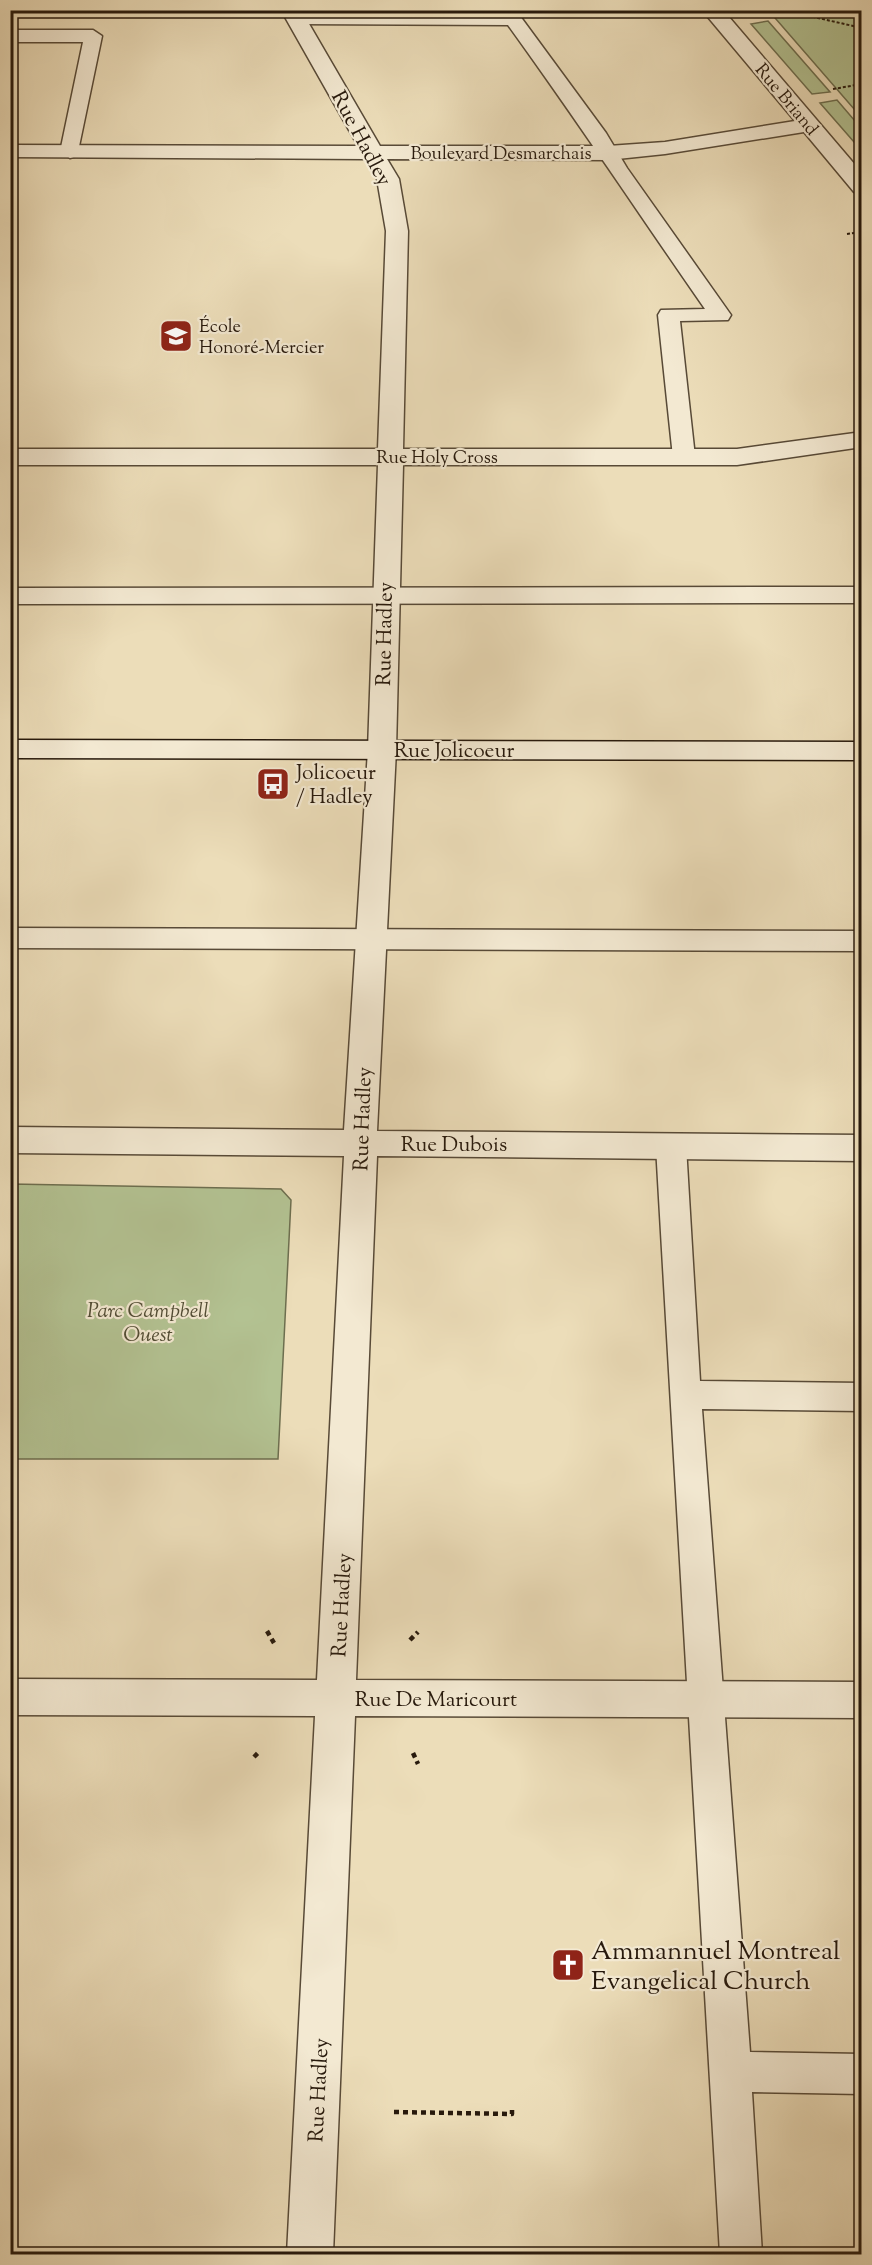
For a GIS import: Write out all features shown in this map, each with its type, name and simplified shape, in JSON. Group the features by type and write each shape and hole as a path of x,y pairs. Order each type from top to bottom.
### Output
{"street":[{"name":"Rue Briand","path":"712,10 861,187"},
{"name":"Rue Hadley","path":"294,15 388,179 398,231 382,750 361,1143 310,2254"},
{"name":"Boulevard Desmarchais","path":"10,152 608,153 665,148 808,125"},
{"name":"Rue Holy Cross","path":"10,457 684,457 771,454 861,439"},
{"name":"Rue Jolicoeur","path":"10,749 861,751"},
{"name":"Rue Dubois","path":"10,1140 861,1148"},
{"name":"Rue De Maricourt","path":"10,1697 861,1700"}],"lane":[{"path":"294,15 510,16 599,137 720,315 669,315 684,457"},
{"path":"10,36 93,36 70,152"},
{"path":"10,596 861,595"},
{"path":"10,938 861,941"},
{"path":"671,1146 704,1698 733,2072 741,2254"},
{"path":"686,1395 861,1397"},
{"path":"733,2072 861,2074"}],"path":[{"path":"783,10 861,28"},
{"path":"856,85 861,78"},
{"path":"832,89 861,84"},
{"path":"847,234 861,231"},
{"path":"267,1631 274,1642"},
{"path":"410,1640 418,1632"},
{"path":"254,1757 261,1751"},
{"path":"413,1753 417,1764"},
{"path":"394,2112 512,2114 512,2108"}],"green space":[{"path":"769,11 861,11 861,117"},
{"path":"768,21 830,92 812,94 751,24"},
{"path":"837,100 861,128 861,150 820,103"},
{"name":"Parc Campbell Ouest","path":"11,1184 281,1189 291,1200 278,1459 11,1459"}],"place":[{"name":"École Honoré-Mercier","path":"176,336"},
{"name":"Jolicoeur / Hadley","path":"273,784"},
{"name":"Ammannuel Montreal Evangelical Church","path":"568,1965"}]}
